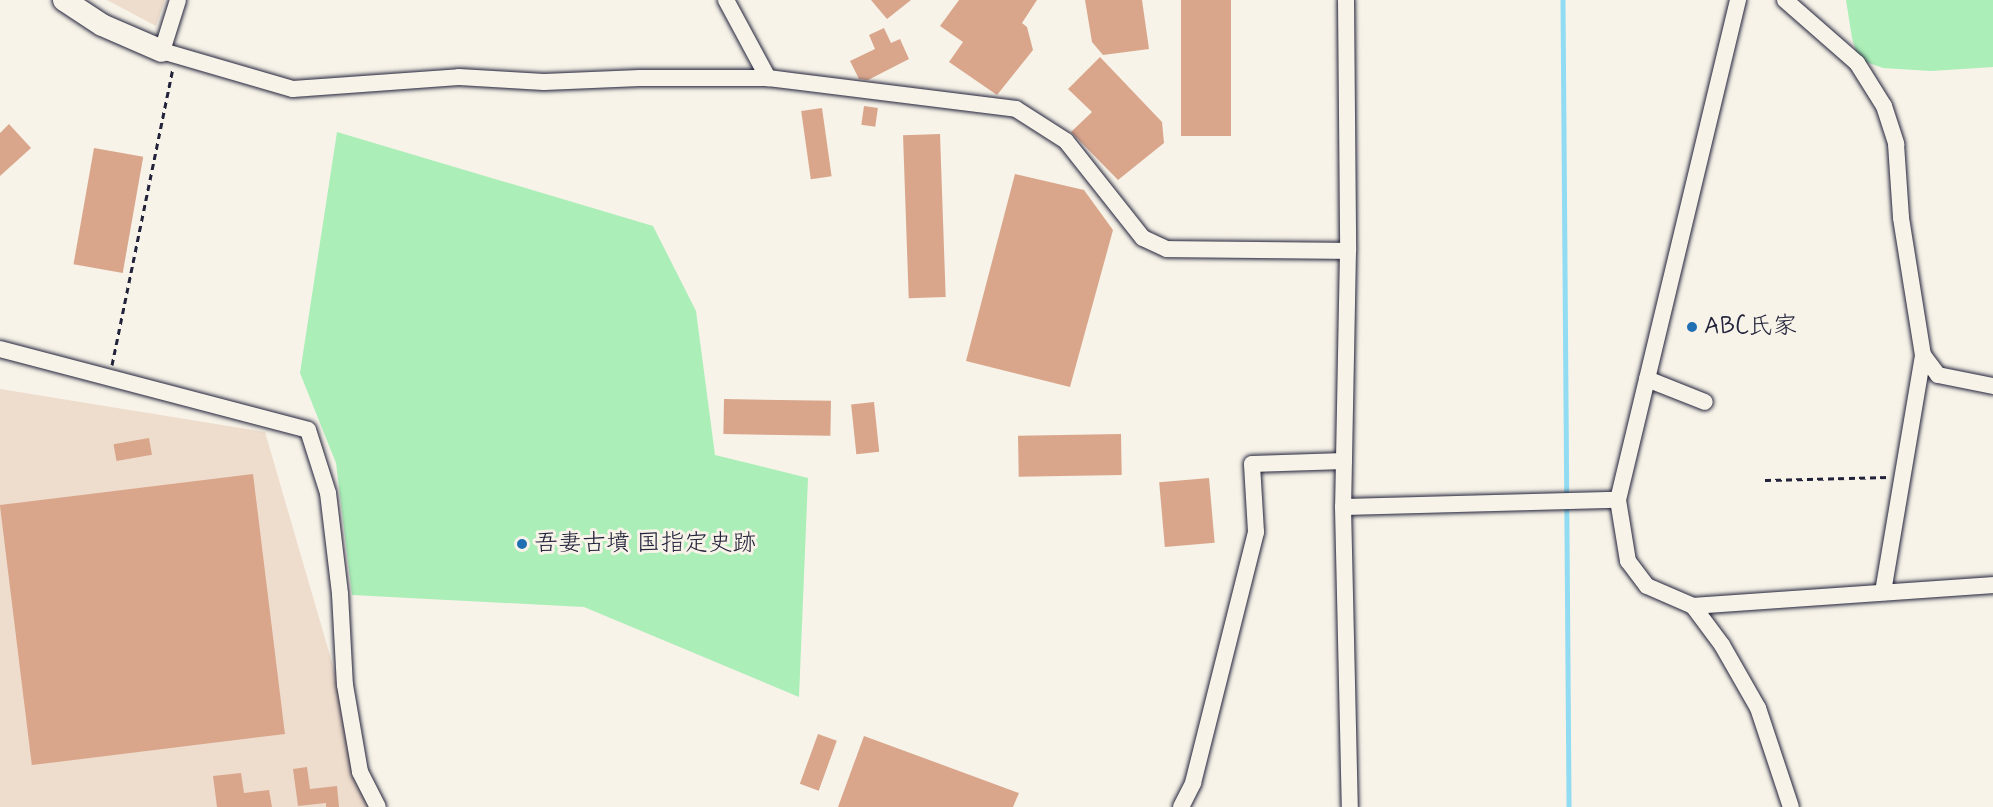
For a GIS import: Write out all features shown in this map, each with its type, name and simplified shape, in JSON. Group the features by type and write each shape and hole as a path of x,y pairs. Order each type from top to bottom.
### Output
{"street":[{"path":"64,0 102,25 169,53 293,89 459,78 544,82 640,78 768,78 1016,109 1066,141 1143,238 1167,249 1348,251"},
{"path":"169,53 178,0"},
{"path":"726,0 768,78"},
{"path":"1346,0 1348,251 1343,507 1350,807"},
{"path":"1737,0 1618,500 1629,561 1647,586 1693,606 1993,585"},
{"path":"1785,0 1857,63 1884,106 1896,144 1902,228 1923,355 1883,592"},
{"path":"0,349 308,430 328,493 340,594 345,685 360,772 378,807"},
{"path":"1923,355 1938,375 1993,387"},
{"path":"1647,379 1705,402"},
{"path":"1181,807 1193,783 1256,532 1252,464 1344,461"},
{"path":"1343,507 1618,500"},
{"path":"1693,606 1722,645 1758,708 1791,807"}],"path":[{"path":"109,378 169,53"},
{"path":"1765,480 1903,477"}],"shaded area":[{"path":"107,0 165,0 156,26"},
{"path":"0,389 265,432 374,807 0,807"}],"green space":[{"path":"1846,0 1993,0 1993,67 1931,71 1883,68 1866,62 1857,54"},
{"path":"337,132 653,226 696,311 715,455 808,478 799,697 584,607 352,595 336,463 300,373"}],"building":[{"path":"871,0 911,0 887,19"},
{"path":"959,0 1037,0 1022,23 1027,27 1033,50 997,95 949,62 963,42 940,26"},
{"path":"1085,0 1142,0 1149,49 1103,55 1092,42"},
{"path":"1181,0 1231,0 1231,136 1181,136"},
{"path":"884,28 891,43 900,39 909,59 868,80 859,79 850,61 875,49 869,35"},
{"path":"1100,57 1162,122 1164,143 1118,180 1071,132 1092,112 1068,89"},
{"path":"864,106 878,108 875,127 861,125"},
{"path":"822,108 832,176 811,179 801,111"},
{"path":"9,124 31,148 0,176 0,133"},
{"path":"940,134 946,297 909,298 903,135"},
{"path":"94,148 143,157 123,273 74,264"},
{"path":"1015,174 1084,190 1113,230 1070,387 966,361"},
{"path":"724,399 831,401 830,436 723,434"},
{"path":"874,402 879,452 856,454 851,404"},
{"path":"1121,434 1122,475 1019,477 1018,436"},
{"path":"149,438 152,455 116,461 114,444"},
{"path":"253,474 285,734 32,765 0,505"},
{"path":"1209,478 1215,543 1165,547 1159,482"},
{"path":"818,734 837,741 819,791 800,784"},
{"path":"864,736 1019,793 1013,807 838,807"},
{"path":"307,767 310,789 337,786 339,807 326,807 326,803 298,806 293,769"},
{"path":"241,773 244,793 269,790 272,807 217,807 213,776"}],"waterway":[{"path":"1563,0 1569,807"}],"place":[{"name":"ABC氏家","path":"1692,327"},
{"name":"吾妻古墳 国指定史跡","path":"522,544"}]}
